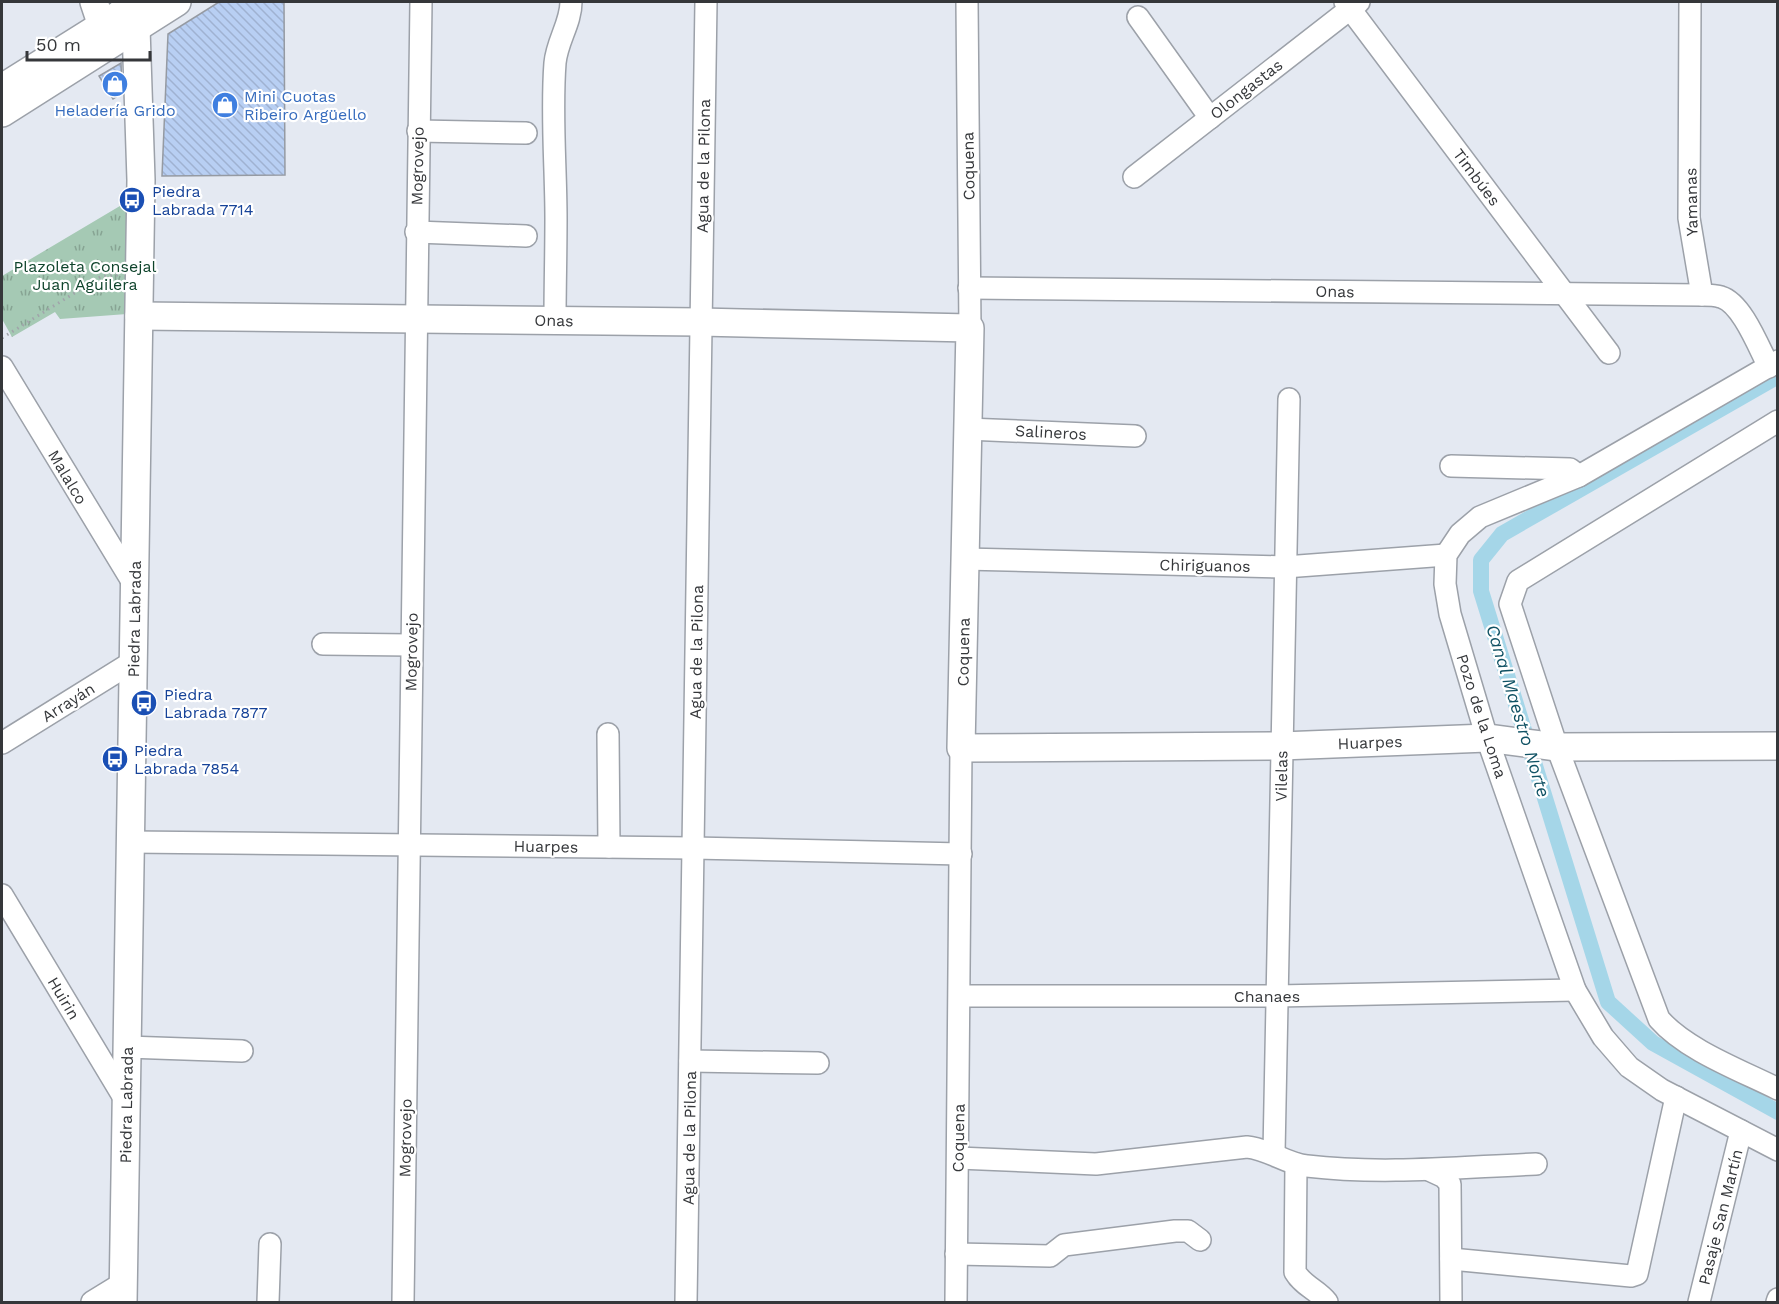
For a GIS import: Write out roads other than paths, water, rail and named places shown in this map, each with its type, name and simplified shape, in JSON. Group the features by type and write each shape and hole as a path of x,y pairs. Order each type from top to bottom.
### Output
{"main road":[{"path":"2,88 118,19 177,2"},
{"path":"2,113 118,19"},
{"name":"Piedra Labrada","path":"118,19 141,180 123,1293"},
{"name":"Onas","path":"139,316 700,322 970,328"},
{"name":"Coquena","path":"961,748 970,328"},
{"name":"Huarpes","path":"961,748 1281,746 1487,738 1557,747 1778,746"}],"street":[{"name":"Mogrovejo","path":"403,1302 416,232 421,2"},
{"path":"555,320 556,218 553,151 555,62 559,43 571,13 571,2"},
{"name":"Agua de la Pilona","path":"687,1302 706,2"},
{"name":"Coquena","path":"967,2 970,328"},
{"name":"Yamanas","path":"1690,2 1689,218 1702,295"},
{"name":"Olongastas","path":"1134,177 1351,4"},
{"name":"Timbúes","path":"1351,4 1609,353"},
{"path":"1138,17 1210,118"},
{"path":"418,131 526,133"},
{"path":"416,232 526,237"},
{"name":"Onas","path":"969,288 1702,295"},
{"path":"1446,555 1460,534 1480,517 1579,476 1773,364 1743,316 1731,302 1722,297 1702,295"},
{"name":"Malalco","path":"2,367 135,586"},
{"name":"Vilelas","path":"1274,1153 1289,399"},
{"path":"1778,421 1518,581 1512,593 1511,613 1557,747 1659,1018 1669,1030 1688,1043 1778,1089"},
{"name":"Salineros","path":"967,429 1135,436"},
{"path":"1451,466 1570,469 1579,476"},
{"name":"Chiriguanos","path":"964,559 1285,567 1446,555"},
{"name":"Pozo de la Loma","path":"1446,555 1445,584 1450,614 1487,738 1575,990 1602,1037 1629,1067 1676,1097 1778,1150"},
{"path":"323,644 411,645"},
{"name":"Arrayán","path":"2,743 134,660"},
{"path":"608,734 609,847"},
{"name":"Coquena","path":"956,1302 961,748"},
{"name":"Huarpes","path":"130,842 693,848 961,854"},
{"name":"Huirin","path":"2,894 126,1101"},
{"name":"Chanaes","path":"960,996 1276,996 1575,990"},
{"path":"127,1047 242,1050"},
{"path":"690,1061 818,1063"},
{"path":"1451,1259 1631,1276 1637,1274 1676,1097"},
{"name":"Pasaje San Martín","path":"1699,1302 1741,1131"},
{"path":"958,1158 1095,1164 1247,1147 1274,1153 1296,1164 1429,1170 1536,1164"},
{"path":"1296,1164 1295,1272 1301,1282 1321,1294 1327,1302"},
{"path":"1429,1170 1444,1177 1450,1184 1451,1302"},
{"path":"956,1254 1050,1256 1064,1245 1175,1231 1188,1231 1200,1240"},
{"path":"268,1302 270,1244"},
{"path":"92,1302 123,1293"}],"waterway":[{"name":"Canal Maestro Norte","path":"1778,376 1502,534 1481,560 1481,591 1608,1002 1653,1043 1778,1112"}],"place":[{"name":"Heladería Grido","path":"115,84"},
{"name":"Mini Cuotas Ribeiro Argüello","path":"225,105"},
{"name":"Piedra Labrada 7714","path":"132,200"},
{"name":"Piedra Labrada 7877","path":"144,703"},
{"name":"Piedra Labrada 7854","path":"115,759"}],"park label":[{"name":"Plazoleta Consejal Juan Aguilera","path":"85,275"}]}
